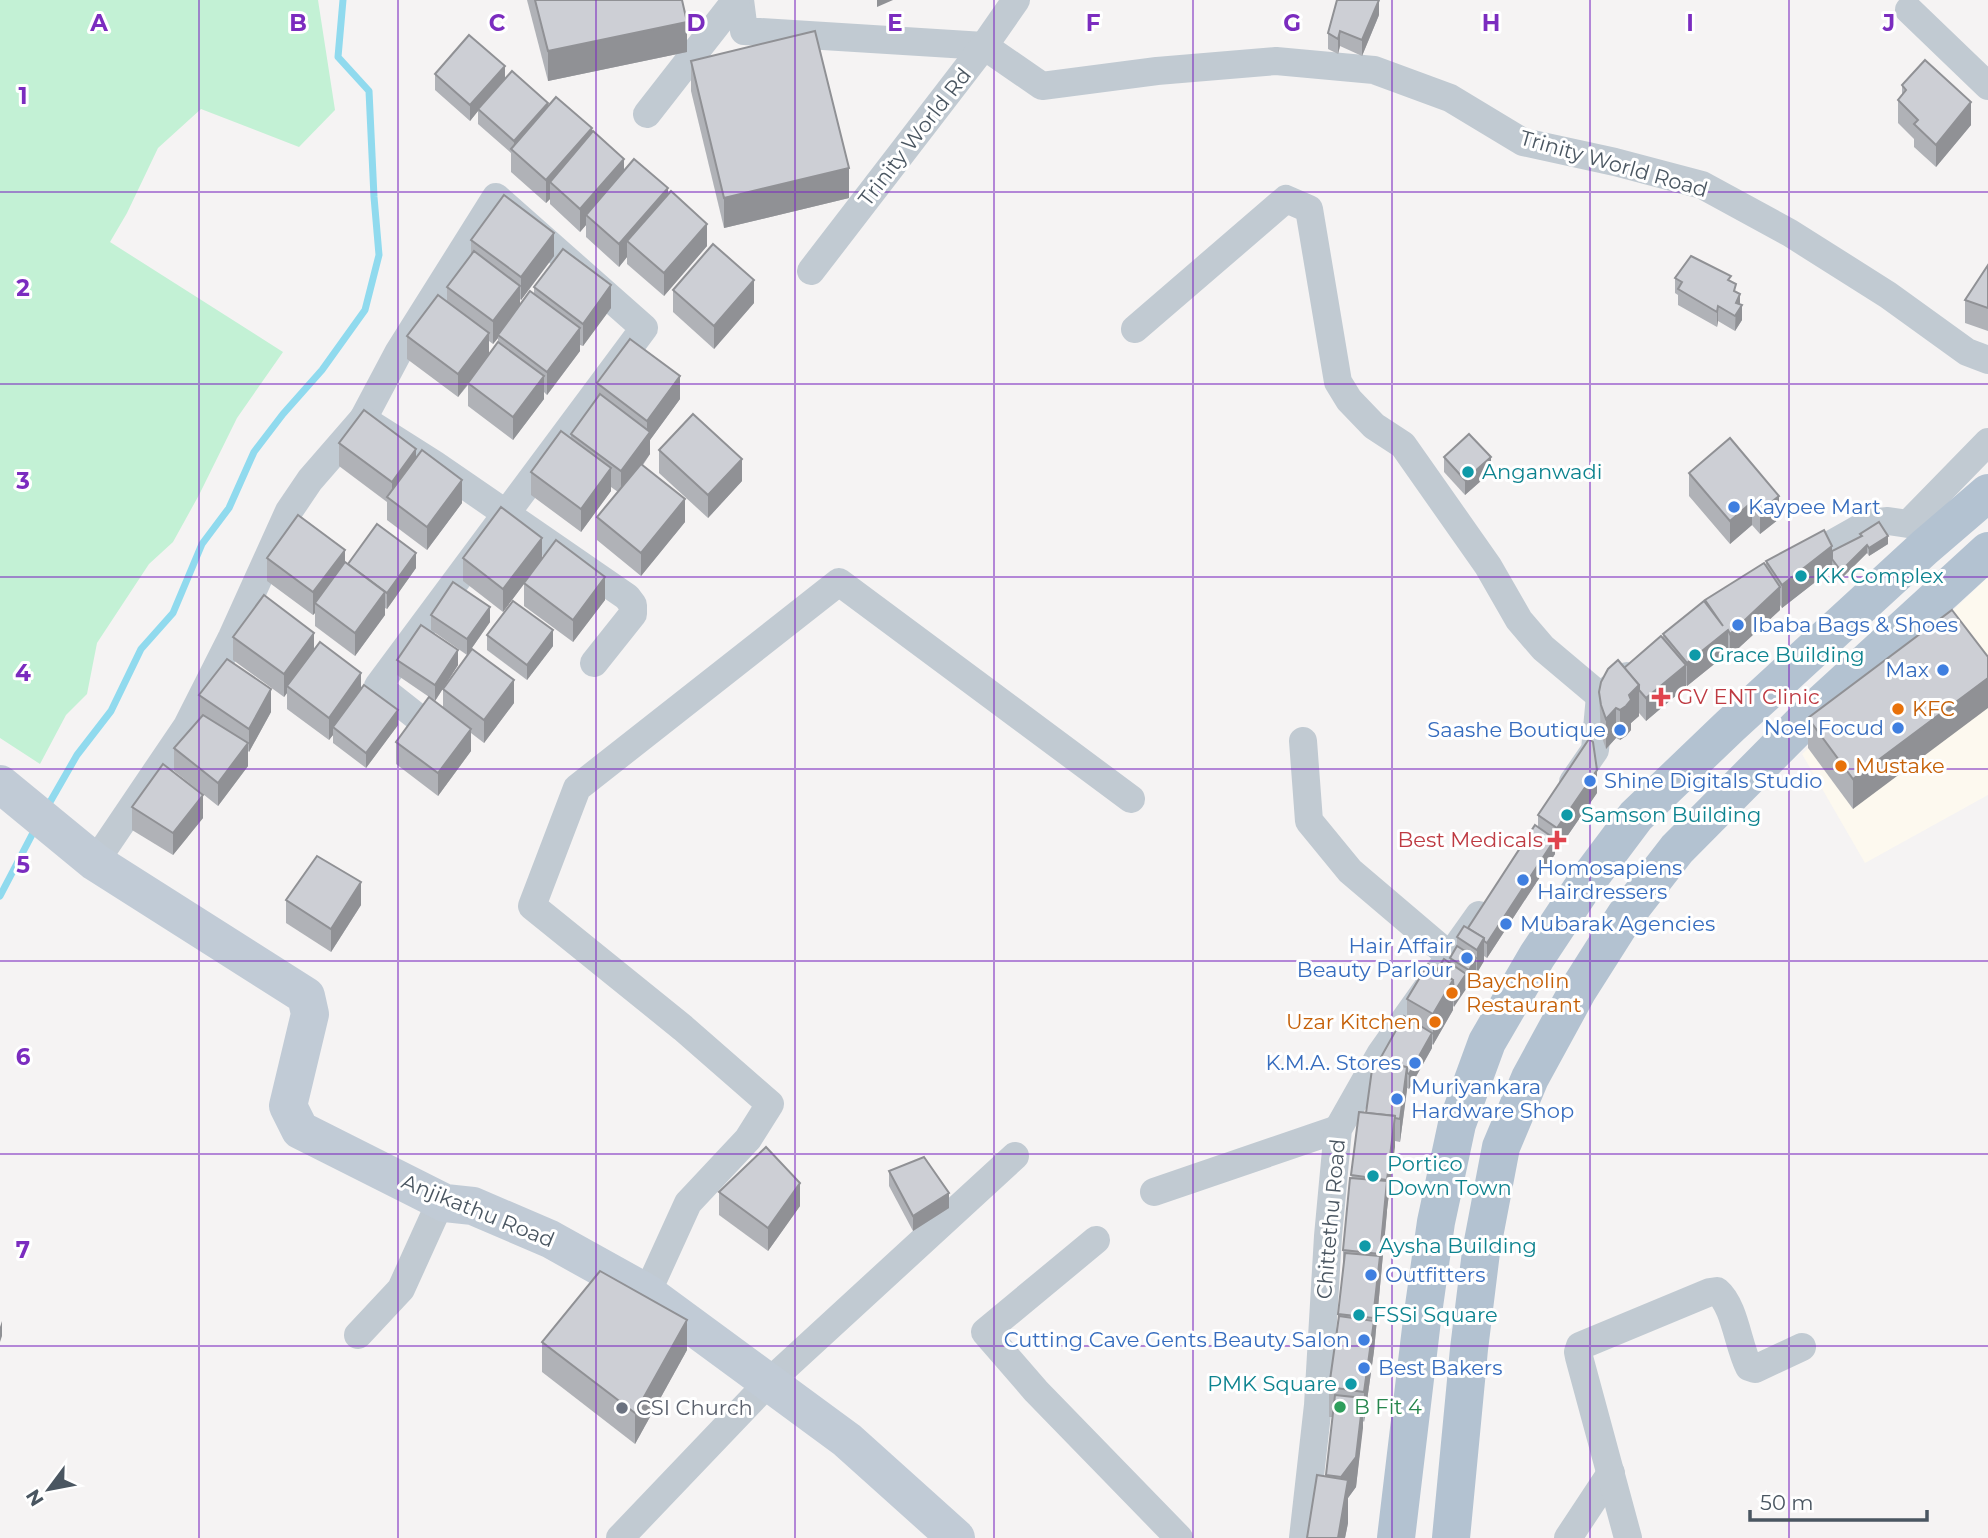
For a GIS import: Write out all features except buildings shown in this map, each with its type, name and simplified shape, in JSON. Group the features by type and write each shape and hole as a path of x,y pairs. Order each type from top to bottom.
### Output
{"main road":[{"path":"1396,1538 1436,1222 1457,1124 1487,1042 1537,956 1582,887 1636,816 1740,717 1917,536 1988,493"},
{"path":"1917,536 1954,581"},
{"path":"1451,1538 1481,1252 1501,1147 1530,1078 1578,990 1625,916 1677,849 1821,704 1988,551"}],"street":[{"path":"738,0 744,31 984,46"},
{"path":"647,114 738,0"},
{"name":"Trinity World Rd","path":"811,271 984,46 1016,0"},
{"path":"1909,9 1988,86"},
{"name":"Trinity World Road","path":"984,46 1042,86 1157,71 1276,61 1374,70 1450,98 1523,142 1702,185 1790,233 1888,296 1967,352 1988,360"},
{"path":"95,862 187,726 232,637 289,512 310,480 363,419 398,353 496,197 644,328 378,686 416,716"},
{"path":"1135,329 1286,199 1309,209 1338,382 1349,400 1374,426 1403,445 1488,566 1519,620 1543,648 1600,696"},
{"path":"363,419 627,597 633,614 594,663"},
{"path":"1770,579 1869,523 1888,521 1917,536 1988,442"},
{"path":"647,1293 688,1203 748,1139 770,1104 683,1028 532,906 577,788 839,582 1131,799"},
{"path":"1555,807 1595,750 1600,696 1645,663"},
{"path":"1303,741 1309,821 1350,872 1450,956"},
{"name":"Anjikathu Road","path":"0,784 95,862 306,996 310,1014 288,1106 300,1130 445,1203 473,1206 550,1239 647,1293 847,1440 956,1538"},
{"name":"Chittethu Road","path":"1304,1538 1318,1405 1328,1236 1338,1129 1381,1053 1490,899"},
{"path":"1154,1192 1338,1129"},
{"path":"620,1538 769,1382 1015,1156"},
{"path":"358,1335 401,1289 435,1214 445,1203"},
{"path":"1096,1240 985,1332 1036,1391 1180,1538"},
{"path":"1628,1538 1578,1357 1580,1346 1717,1291 1730,1314 1749,1367 1755,1369 1802,1347"},
{"path":"1568,1538 1611,1473"}],"shaded area":[{"path":"1988,577 1988,795 1865,863 1802,754"}],"green space":[{"path":"0,0 318,0 335,110 299,147 201,109 158,148 110,242 283,352 237,418 173,542 149,564 97,643 87,694 66,715 40,764 0,738"}],"waterway":[{"path":"46,809 77,755 111,711 141,649 173,613 202,544 229,508 254,452 322,370 365,310 379,255 369,91 338,57 343,0"},
{"path":"0,896 35,829"}],"place":[{"name":"Anganwadi","path":"1468,472"},
{"name":"Kaypee Mart","path":"1734,507"},
{"name":"KK Complex","path":"1801,576"},
{"name":"Ibaba Bags & Shoes","path":"1738,625"},
{"name":"Grace Building","path":"1695,655"},
{"name":"Max","path":"1943,670"},
{"name":"GV ENT Clinic","path":"1661,697"},
{"name":"KFC","path":"1898,709"},
{"name":"Noel Focud","path":"1898,728"},
{"name":"Saashe Boutique","path":"1620,730"},
{"name":"Mustake","path":"1841,766"},
{"name":"Shine Digitals Studio","path":"1590,781"},
{"name":"Samson Building","path":"1567,815"},
{"name":"Best Medicals","path":"1557,840"},
{"name":"Homosapiens Hairdressers","path":"1523,880"},
{"name":"Mubarak Agencies","path":"1506,924"},
{"name":"Hair Affair Beauty Parlour","path":"1467,958"},
{"name":"Baycholin Restaurant","path":"1452,993"},
{"name":"Uzar Kitchen","path":"1435,1022"},
{"name":"K.M.A. Stores","path":"1415,1063"},
{"name":"Muriyankara Hardware Shop","path":"1397,1099"},
{"name":"Portico Down Town","path":"1373,1176"},
{"name":"Aysha Building","path":"1365,1246"},
{"name":"Outfitters","path":"1371,1275"},
{"name":"FSSi Square","path":"1359,1315"},
{"name":"Cutting Cave Gents Beauty Salon","path":"1364,1340"},
{"name":"Best Bakers","path":"1364,1368"},
{"name":"PMK Square","path":"1351,1384"},
{"name":"B Fit 4","path":"1340,1407"},
{"name":"CSI Church","path":"622,1408"}]}
